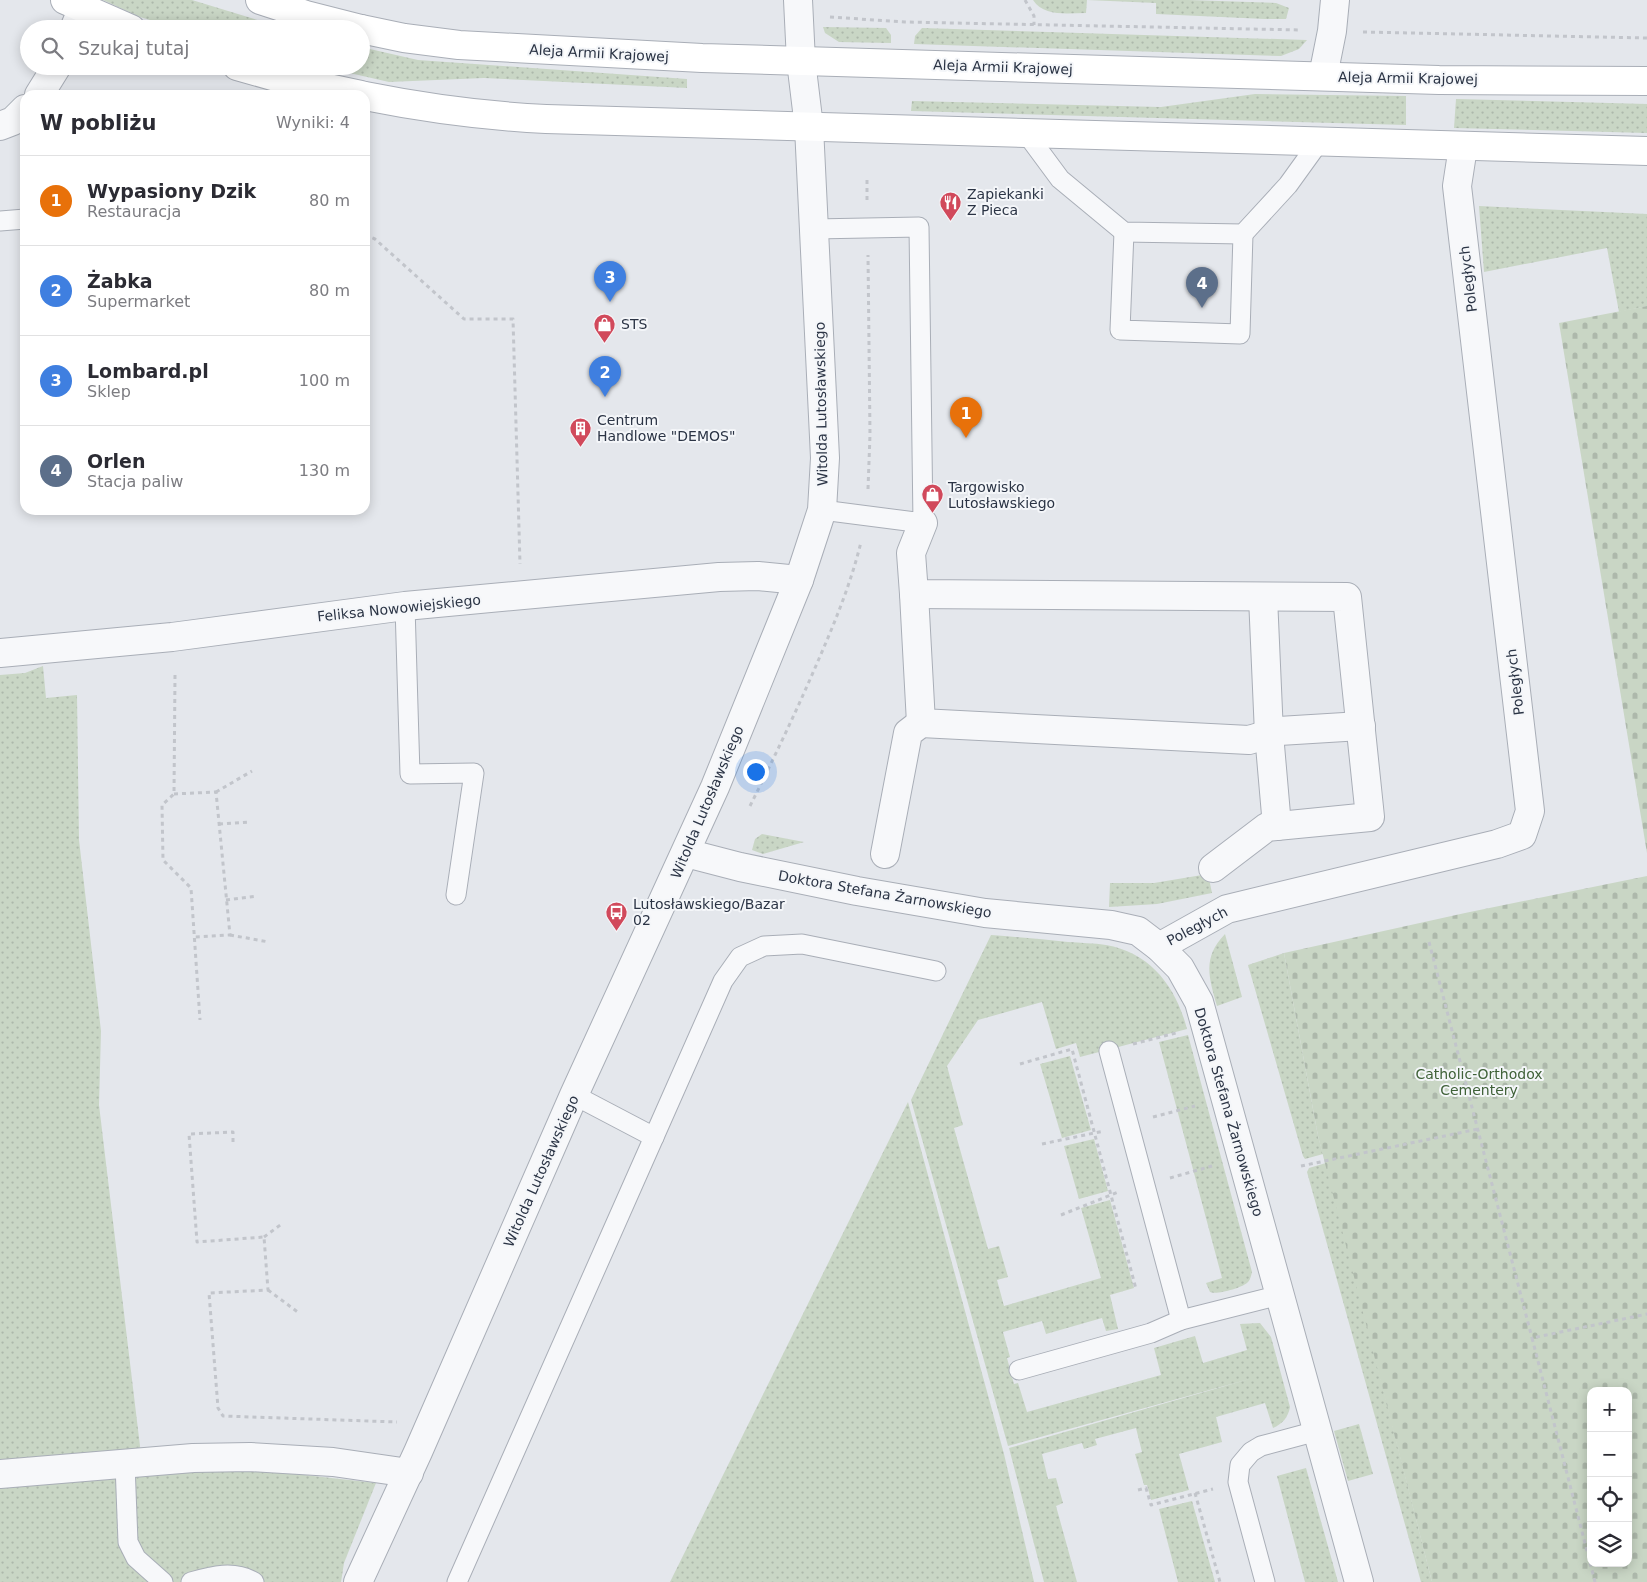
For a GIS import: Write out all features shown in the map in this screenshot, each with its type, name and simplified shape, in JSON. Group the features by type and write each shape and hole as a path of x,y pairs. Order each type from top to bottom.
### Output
{"main road":[{"name":"Aleja Armii Krajowej","path":"260,0 326,20"},
{"path":"74,12 101,20"},
{"name":"Aleja Armii Krajowej","path":"370,31 404,38 459,45 702,58 1438,80 1647,81"},
{"path":"254,75 275,86 313,90"},
{"path":"370,97 427,107 509,117 1647,151"}],"street":[{"name":"Witolda Lutosławskiego","path":"358,1582 408,1473 574,1095 715,787 799,580 822,510 825,458 809,127 801,60 798,0"},
{"path":"1323,76 1332,31 1334,0"},
{"path":"42,90 51,75"},
{"name":"Poległych","path":"1159,947 1226,909 1497,844 1522,835 1530,811 1457,186 1463,147"},
{"path":"920,723 911,554 923,523"},
{"name":"Feliksa Nowowiejskiego","path":"0,653 164,638 405,606 719,577 758,576 799,580"},
{"path":"914,594 1347,597 1370,817 1267,827 1213,868"},
{"path":"1263,597 1277,826"},
{"path":"885,854 908,733 920,723 1249,740 1279,731 1361,726"},
{"name":"Doktora Stefana Żarnowskiego","path":"686,853 740,867 858,892 985,913 1110,925 1138,931 1159,947 1180,968 1199,1002 1359,1582"},
{"path":"0,1474 193,1458 250,1457 333,1462 408,1473"}],"lane":[{"path":"1026,133 1060,179 1124,232 1243,234"},
{"path":"1124,232 1120,330 1240,334 1243,234 1288,185 1319,142"},
{"path":"0,221 20,219"},
{"path":"814,229 919,227 923,523 822,510"},
{"path":"405,606 410,774 474,773 456,895"},
{"path":"457,1582 723,981 740,957 764,946 802,944 936,971"},
{"path":"1109,1051 1181,1320"},
{"path":"574,1095 654,1137"},
{"path":"1020,1370 1151,1333 1181,1320 1280,1295"},
{"path":"1265,1582 1238,1482 1240,1464 1251,1452 1261,1446 1317,1431"},
{"path":"125,1464 128,1542 136,1558 162,1582"},
{"path":"191,1582 208,1577 228,1575 245,1577 254,1582"}],"path":[{"path":"1025,0 1034,16 1034,26"},
{"path":"825,16 905,22 1034,26 1647,38"},
{"path":"370,237 375,239 464,319 513,319 520,564"},
{"path":"174,794 175,675"},
{"path":"200,1020 191,888 163,860 162,805 174,794 216,792 252,771"},
{"path":"216,792 230,935"},
{"path":"219,824 249,822"},
{"path":"226,900 256,896"},
{"path":"194,937 230,935 268,942"},
{"path":"1429,942 1595,1582"},
{"path":"1075,1060 1205,1025"},
{"path":"1020,1064 1072,1049 1136,1290"},
{"path":"1301,1166 1478,1129"},
{"path":"234,1142 233,1132 189,1134 197,1242 264,1237 283,1223"},
{"path":"264,1237 268,1290"},
{"path":"299,1313 268,1290 209,1293 218,1408 223,1416 403,1422"},
{"path":"1532,1338 1647,1314"},
{"path":"1195,1493 1220,1582"}],"green space":[{"path":"103,0 192,0 258,20 150,20"},
{"path":"1033,0 1087,0 1086,13 1050,12 1043,9"},
{"path":"1087,0 1188,0 1276,3 1289,8 1286,19 1265,19 1156,14 1156,3"},
{"path":"823,27 886,28 891,35 891,43 839,42 825,33"},
{"path":"922,28 1307,40 1299,49 1281,56 914,44 915,36"},
{"path":"370,49 418,60 687,79 687,88 484,78 389,82 358,75 370,75"},
{"path":"1255,94 1406,96 1406,125 911,111 912,101 1161,107"},
{"path":"1456,99 1647,104 1647,133 1454,128"},
{"path":"1479,206 1647,214 1647,306 1619,312 1607,248 1484,272"},
{"path":"1647,306 1647,853 1559,323"},
{"path":"43,666 46,698 77,695 79,840 101,1031 99,1105 143,1471 269,1471 376,1483 344,1563 341,1582 0,1582 0,675 25,673"},
{"path":"762,834 804,842 763,854 752,850 755,839"},
{"path":"1208,874 1212,893 1157,904 1109,907 1110,883 1154,883"},
{"name":"Catholic-Orthodox Cementery","path":"1647,876 1647,1582 1432,1582 1318,1136 1284,953 1465,913"},
{"path":"1225,934 1242,997 1217,1006 1209,968 1213,951"},
{"path":"991,935 1101,944 1122,949 1149,964 1159,974 1176,999 1187,1029 1080,1057 1076,1043 1056,1049 1042,1002 978,1020 947,1066 963,1125 954,1128 988,1249 999,1246 1008,1277 997,1280 1004,1306 1101,1278 1081,1208 1110,1200 1134,1288 1110,1295 1118,1329 1106,1331 1102,1318 1046,1334 1042,1321 1003,1332 1010,1357 1007,1358 1014,1384 1018,1383 1027,1412 1161,1375 1154,1348 1195,1336 1203,1363 1247,1350 1240,1324 1260,1323 1271,1337 1290,1407 1284,1420 1273,1428 1265,1403 1216,1417 1222,1442 1179,1454 1189,1490 1151,1500 1147,1485 1144,1485 1135,1454 1142,1452 1136,1428 1095,1439 1097,1445 1084,1449 1082,1443 1042,1454 1048,1479 1056,1478 1063,1503 1056,1506 1077,1582 1044,1582 1009,1448 1253,1378 1008,1446 911,1100"},
{"path":"1284,953 1323,1154 1305,1159 1248,965"},
{"path":"1188,1035 1252,1272 1249,1281 1244,1285 1218,1293 1210,1292 1206,1283 1222,1278 1159,1042"},
{"path":"1070,1056 1091,1130 1062,1138 1040,1064"},
{"path":"908,1102 1004,1454 1034,1582 670,1582"},
{"path":"1094,1139 1108,1191 1079,1199 1064,1146"},
{"path":"1326,1163 1432,1582 1421,1582 1307,1172 1309,1168"},
{"path":"1359,1424 1373,1474 1348,1481 1334,1431"},
{"path":"1306,1468 1338,1582 1305,1582 1277,1476"},
{"path":"1192,1501 1215,1582 1178,1582 1159,1509"}],"place":[{"name":"Zapiekanki Z Pieca","path":"951,221"},
{"name":"Lombard.pl","path":"610,302"},
{"name":"Orlen","path":"1202,308"},
{"name":"STS","path":"605,343"},
{"name":"Żabka","path":"605,397"},
{"name":"Wypasiony Dzik","path":"966,438"},
{"name":"Centrum Handlowe \"DEMOS\"","path":"581,447"},
{"name":"Targowisko Lutosławskiego","path":"932,514"},
{"name":"Lutosławskiego/Bazar 02","path":"617,931"}]}
